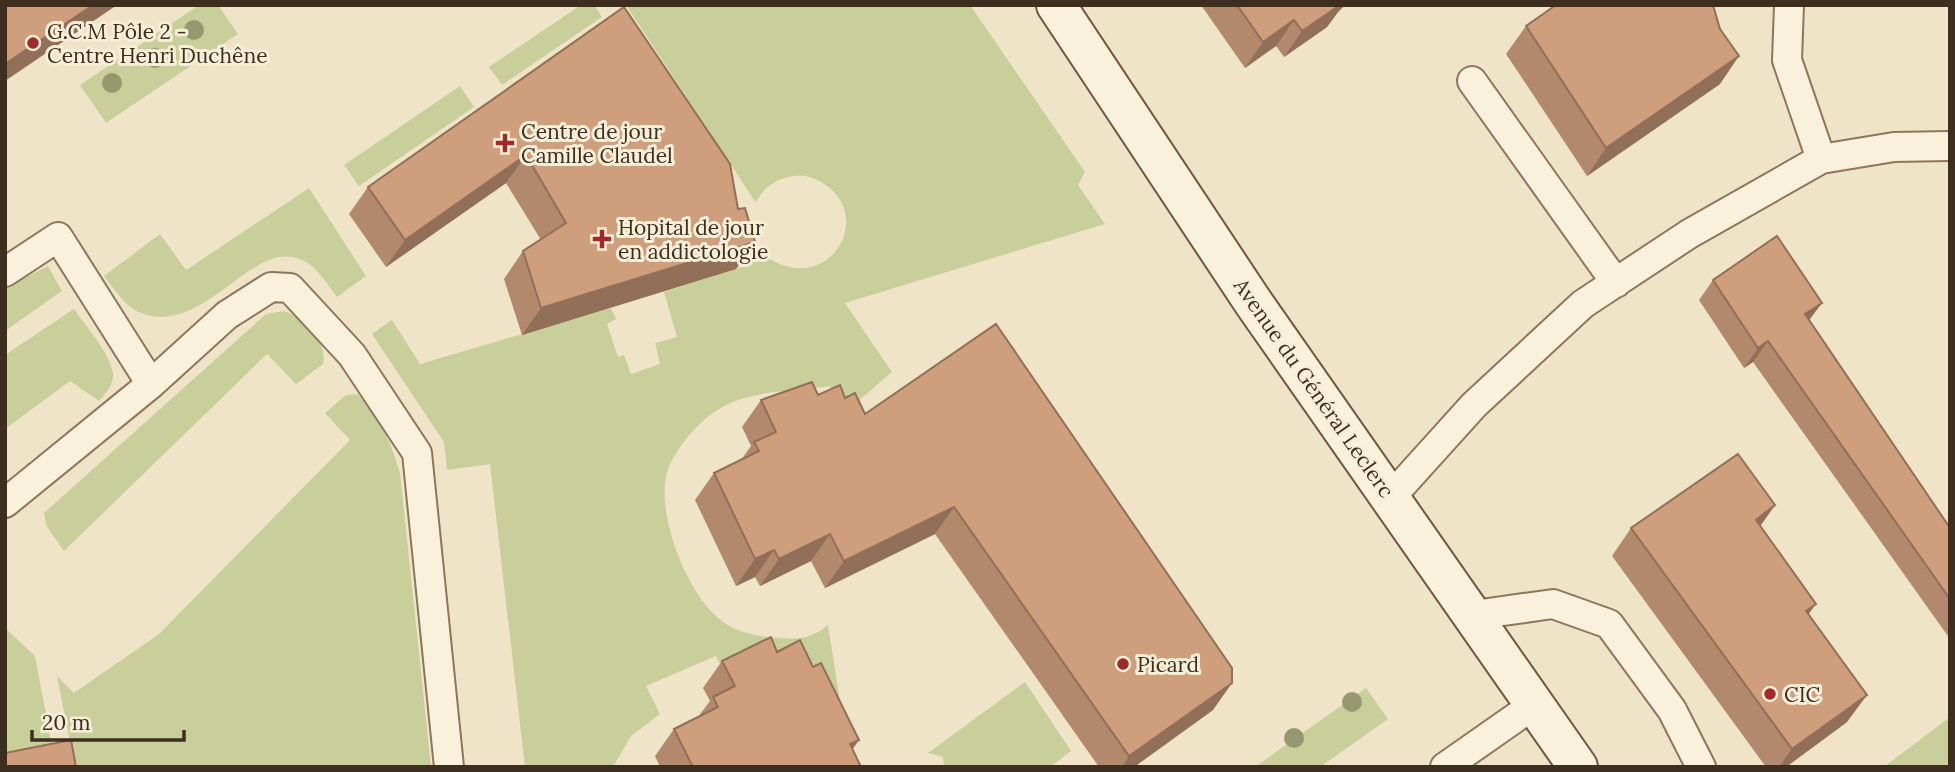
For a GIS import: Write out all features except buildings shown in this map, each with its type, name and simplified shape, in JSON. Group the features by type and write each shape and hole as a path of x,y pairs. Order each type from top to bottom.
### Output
{"main road":[{"name":"Avenue du Général Leclerc","path":"1056,5 1253,302 1578,767"}],"lane":[{"path":"1789,5 1787,60 1821,159"},
{"path":"1472,81 1616,283"},
{"path":"1390,498 1474,405 1583,304 1689,234 1821,159 1894,147 1950,146"},
{"path":"5,272 58,237 151,384"},
{"path":"5,503 151,384 227,315 271,287 290,288 352,355 417,453 449,767"},
{"path":"1474,615 1553,604 1609,624 1672,710 1701,767"},
{"path":"1455,764 1535,704"}],"green space":[{"path":"199,5 218,5 238,34 106,123 80,85"},
{"path":"581,5 594,5 602,17 502,85 489,67"},
{"path":"626,5 970,5 1085,172 1078,185 1105,224 845,303 892,372 836,420 830,386 756,395 728,404 708,416 694,430 670,464 665,491 671,534 689,579 714,614 740,631 773,638 805,637 828,625 850,764 726,677 716,656 646,686 660,714 631,736 613,767 525,767 490,464 447,470 444,442 372,334 392,320 420,364 611,308 616,319 607,324 618,357 624,355 631,374 660,364 655,343 677,337 664,292 736,269 765,256 788,267 808,268 825,261 838,248 845,233 846,215 839,198 821,182 798,176 771,184 762,192 756,203"},
{"path":"460,86 474,107 359,186 344,165"},
{"path":"309,188 366,276 337,297 321,275 306,262 284,257 252,269 201,305 182,313 158,317 131,308 104,276 160,234 186,270"},
{"path":"48,266 62,291 5,331 5,288"},
{"path":"74,309 109,361 113,377 110,387 99,401 70,381 5,429 5,355"},
{"path":"284,311 313,331 322,347 323,364 296,384 267,354 64,551 46,525 44,513 266,314"},
{"path":"357,394 384,430 400,473 431,767 75,767 57,676 74,693 159,634 350,440 325,413 346,395"},
{"path":"5,628 35,656 56,767 5,767"},
{"path":"1025,682 1071,751 1050,767 944,767 943,757 928,753"},
{"path":"1366,688 1388,719 1320,767 1255,767"},
{"path":"1950,717 1950,767 1884,767"}],"place":[{"name":"G.C.M Pôle 2 - Centre Henri Duchêne","path":"33,43"},
{"name":"Centre de jour Camille Claudel","path":"505,143"},
{"name":"Hopital de jour en addictologie","path":"602,239"},
{"name":"Picard","path":"1123,664"},
{"name":"CIC","path":"1770,694"}]}
